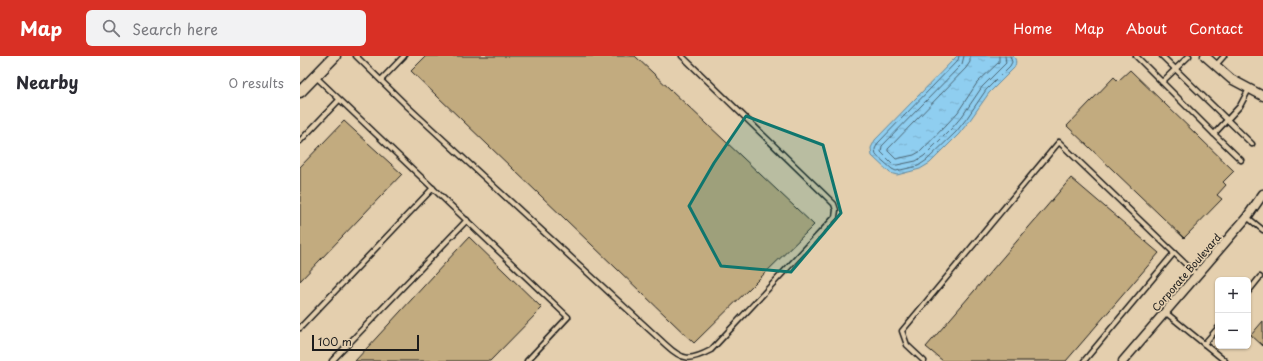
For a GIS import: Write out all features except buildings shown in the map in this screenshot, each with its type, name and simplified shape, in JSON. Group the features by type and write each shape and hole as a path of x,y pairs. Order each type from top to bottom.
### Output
{"street":[{"path":"300,92 335,56"},
{"path":"1205,56 1231,79 1262,94"},
{"name":"Corporate Boulevard","path":"1123,361 1247,217 1263,194"}],"lane":[{"path":"356,56 407,106 678,356 688,358 711,350 835,217 836,210 834,204 682,56"},
{"path":"381,80 404,56"},
{"path":"1136,56 1241,160"},
{"path":"1162,56 1252,144"},
{"path":"1162,82 1189,56"},
{"path":"1215,66 1224,56"},
{"path":"315,76 568,317 527,361"},
{"path":"1214,134 1240,106 1249,89"},
{"path":"300,141 339,100"},
{"path":"924,361 907,345 902,331 1059,142 1197,275"},
{"path":"300,328 433,188"},
{"path":"1247,217 1263,230"},
{"path":"332,361 467,220"},
{"path":"1084,361 1174,253"},
{"path":"1251,288 1260,277"},
{"path":"1165,312 1225,361"},
{"path":"1204,344 1215,331"}],"highlighted area":[{"path":"746,116 823,145 841,213 791,272 721,266 689,206 714,163"}],"water":[{"path":"957,56 1013,56 1016,60 1016,64 1014,68 989,93 959,134 930,163 920,169 897,175 890,173 872,156 871,148 875,140"}]}
